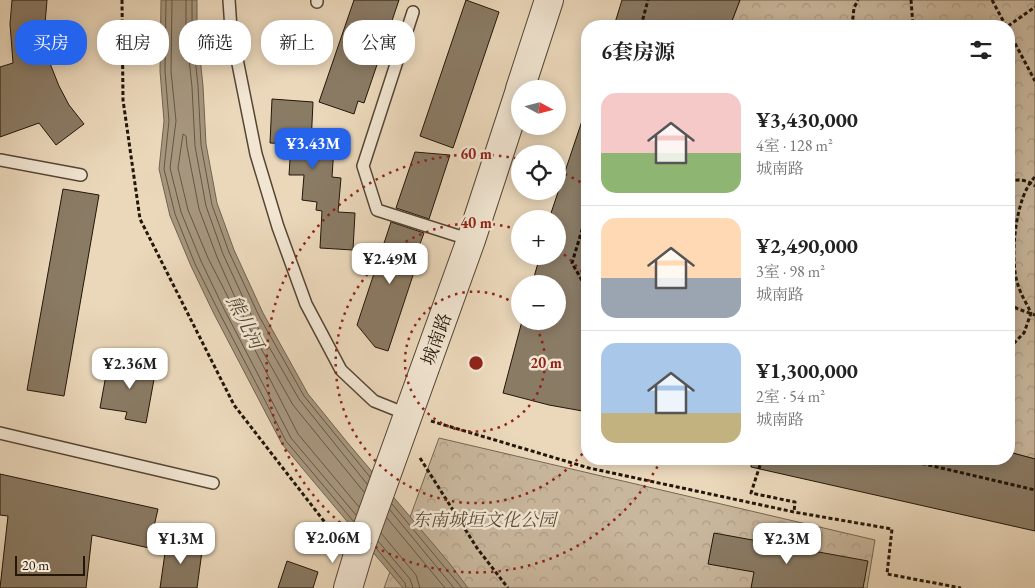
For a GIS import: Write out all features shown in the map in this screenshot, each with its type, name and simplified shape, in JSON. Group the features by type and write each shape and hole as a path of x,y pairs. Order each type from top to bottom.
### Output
{"street":[{"name":"城南路","path":"523,80 549,0"},
{"name":"城南路","path":"348,588 405,422 471,240 511,117"}],"lane":[{"path":"229,0 231,29 256,154 278,227 306,304 341,370 374,401 405,422"},
{"path":"413,12 363,166 376,210 471,240"},
{"path":"0,160 81,174"},
{"path":"0,433 213,483"}],"path":[{"path":"122,0 122,100 140,219 234,405 358,557"},
{"path":"642,20 648,0"},
{"path":"853,20 854,8 858,0"},
{"path":"911,0 913,20"},
{"path":"992,0 1004,20"},
{"path":"1015,21 1035,7"},
{"path":"1015,43 1035,81"},
{"path":"1015,236 1018,210 1030,182 1035,178"},
{"path":"1015,179 1030,182 1035,186"},
{"path":"581,233 572,263 581,279"},
{"path":"1015,265 1018,284 1033,314"},
{"path":"1015,306 1033,314"},
{"path":"1015,342 1024,333 1033,314"},
{"path":"405,422 589,468 794,512 892,529 887,574 961,588"},
{"path":"405,422 477,548 508,588"},
{"path":"760,465 751,493 795,502 794,512"},
{"path":"929,465 1035,490"}],"green space":[{"path":"740,0 1035,0 1035,459 1015,454 1015,20 732,20"},
{"name":"东南城垣文化公园","path":"439,438 875,540 867,588 384,588"}],"water":[{"name":"熊儿河","path":"161,0 197,0 197,20 179,20 179,65 201,65 206,144 217,203 234,250 263,313 308,394 468,588 403,588 282,444 214,314 170,216 159,169 164,121 160,65 169,65 169,20 161,20"}],"building":[{"path":"12,0 47,0 45,20 15,20 15,65 51,65 69,105 84,124 56,145 39,123 0,137 0,67 13,63 10,24"},
{"path":"354,0 399,0 392,20 347,20"},
{"path":"466,0 499,12 453,148 420,136"},
{"path":"622,0 740,0 732,20 616,20"},
{"path":"343,32 343,65 377,65 364,103 358,101 354,114 319,102"},
{"path":"272,99 313,102 311,145 334,147 332,177 341,178 338,212 355,213 353,250 320,248 322,211 316,210 317,202 302,200 304,175 289,175 291,144 270,143"},
{"path":"581,124 581,411 503,393 520,330 566,330 566,275 535,275 537,265 566,265 566,210 552,210 555,200 566,200 566,168"},
{"path":"415,152 450,155 429,219 396,208"},
{"path":"63,189 99,195 64,396 27,390"},
{"path":"391,222 424,233 420,244 423,245 388,351 375,347 357,325"},
{"path":"136,359 157,363 146,423 125,419 127,412 100,408 108,364 134,369"},
{"path":"1015,454 1035,459 1035,531 751,467 751,465 1015,465"},
{"path":"0,474 158,509 149,548 92,535 86,588 0,588 8,516 0,515"},
{"path":"714,533 868,561 863,588 751,588 754,572 708,564"},
{"path":"167,539 203,544 197,588 160,588"},
{"path":"287,561 318,572 313,588 278,588"}]}
